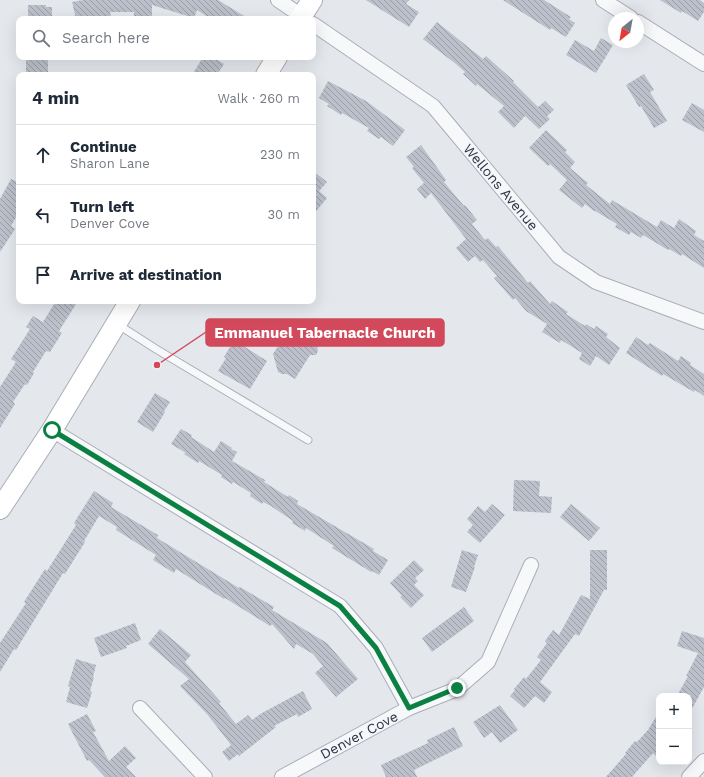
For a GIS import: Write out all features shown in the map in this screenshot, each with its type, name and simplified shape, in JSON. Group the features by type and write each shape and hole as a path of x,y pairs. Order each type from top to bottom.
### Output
{"street":[{"name":"Wellons Avenue","path":"278,0 307,16"},
{"path":"603,0 622,12"},
{"name":"Wellons Avenue","path":"316,22 433,106 559,257 596,282 704,322"},
{"path":"644,26 704,64"},
{"path":"268,72 275,60"},
{"path":"0,509 52,430 128,304"},
{"path":"52,430 340,606 376,648 409,708"},
{"name":"Denver Cove","path":"282,777 409,708 457,688 488,662 531,565"},
{"path":"140,708 205,777"},
{"path":"689,777 704,761"}],"lane":[{"path":"116,323 156,349 308,440"}],"building":[{"path":"83,0 218,0 244,16 206,16 197,10 195,16 188,16 152,5 152,16 134,16 134,12 110,12 111,16 75,16 72,2"},
{"path":"366,0 409,0 406,4 419,12 409,27"},
{"path":"503,0 544,0 571,17 569,19 575,23 566,37 551,28 550,30"},
{"path":"660,0 700,0 704,3 704,12 698,21 682,11 681,13"},
{"path":"28,5 46,5 46,7 52,7 52,16 28,16"},
{"path":"437,22 483,59 486,56 514,81 513,82 538,107 545,101 554,110 547,116 550,119 539,129 525,116 514,128 498,112 504,106 477,84 476,86 463,74 465,72 456,64 423,39"},
{"path":"601,38 608,42 608,48 611,48 596,73 566,55 575,40 594,51"},
{"path":"26,60 48,60 48,72 26,72"},
{"path":"201,60 218,60 224,64 219,72 194,72"},
{"path":"644,74 654,90 650,92 667,121 654,128 626,85"},
{"path":"328,81 366,101 405,130 393,146 381,137 379,139 367,131 369,128 342,113 341,115 327,106 329,104 319,98"},
{"path":"692,103 704,110 704,132 682,120"},
{"path":"546,130 567,150 565,152 575,162 570,168 588,183 586,185 610,204 612,200 657,227 661,220 674,228 679,219 696,231 694,235 704,241 704,268 682,254 681,256 669,249 668,250 643,235 641,238 631,232 629,235 615,227 617,224 585,204 582,208 559,190 567,180 550,164 548,166 529,148"},
{"path":"421,145 446,180 444,182 477,220 472,224 485,240 488,238 496,247 498,246 528,283 530,281 550,304 552,301 568,312 566,314 585,326 586,324 594,329 596,326 608,334 606,337 620,348 609,365 596,356 590,366 579,359 582,353 561,340 560,343 542,332 547,324 526,311 515,298 513,300 494,278 497,276 483,260 480,262 475,256 468,262 456,248 466,239 431,193 425,199 417,189 424,183 412,168 414,167 406,157"},
{"path":"316,173 327,182 319,191 327,198 316,211"},
{"path":"11,179 16,182 16,217 11,226 15,229 0,252 0,199"},
{"path":"54,304 76,304 59,331 62,333 50,352 46,351 27,385 25,384 13,402 15,404 0,428 0,387 16,362 11,359 30,329 26,327 33,316 43,322"},
{"path":"296,319 323,336 317,345 318,351 316,355 310,355 295,379 287,374 278,372 273,354"},
{"path":"636,337 648,345 650,343 678,361 681,356 691,363 690,365 704,374 704,396 695,390 694,392 663,374 662,376 626,353"},
{"path":"234,340 267,361 250,389 218,371"},
{"path":"155,393 170,402 153,432 137,422"},
{"path":"181,429 192,435 191,437 214,452 221,441 237,452 232,461 265,480 264,482 288,497 289,495 298,501 297,504 374,549 373,551 388,560 379,575 372,571 371,572 332,548 334,546 306,528 305,531 292,523 293,521 271,506 263,502 262,504 250,496 251,493 233,482 232,484 221,477 222,475 184,454 186,453 171,444"},
{"path":"514,480 540,481 539,496 552,497 551,513 513,511"},
{"path":"94,491 113,503 111,507 158,535 157,538 239,588 240,587 274,607 272,610 327,643 358,679 336,697 315,673 323,666 313,654 296,644 294,649 272,624 270,626 176,569 174,573 153,560 156,555 116,530 117,527 99,516 65,574 63,573 16,650 14,649 0,672 0,643 26,603 24,602 45,569 47,571 76,525 74,523"},
{"path":"492,504 505,515 480,543 467,532 473,525 467,519 478,506 485,512"},
{"path":"571,504 600,528 589,541 560,517"},
{"path":"462,550 478,555 466,592 451,587"},
{"path":"590,550 607,550 607,590 604,590 579,636 575,634 540,682 552,692 544,703 535,696 524,708 510,696 515,690 514,689 524,677 526,679 541,660 537,657 547,643 545,641 553,630 559,635 581,595 590,599"},
{"path":"414,560 424,570 415,578 418,581 414,585 424,595 411,608 400,597 402,596 390,583"},
{"path":"464,607 474,621 432,652 422,638"},
{"path":"135,623 141,640 126,646 127,648 101,657 94,638"},
{"path":"160,629 191,655 185,662 221,702 219,703 236,724 248,715 252,720 303,691 312,709 298,717 297,714 274,726 276,727 239,756 238,754 229,761 222,752 231,745 207,714 180,686 189,679 148,644"},
{"path":"682,631 704,638 704,687 692,709 692,693 679,693 698,653 677,646"},
{"path":"76,659 96,665 90,691 92,692 87,708 66,702 70,687 68,686"},
{"path":"500,705 518,730 500,743 492,732 484,738 473,722"},
{"path":"87,714 96,731 93,732 109,761 125,746 136,758 126,767 136,777 105,777 89,760 87,761 68,724"},
{"path":"656,717 656,756 653,753 632,777 606,777 635,741 637,742 648,730"},
{"path":"454,727 463,746 414,770 417,777 386,777 381,765 428,743 427,740"}],"place":[{"name":"Emmanuel Tabernacle Church","path":"157,365"}],"route":[{"path":"52,430 340,606 376,648 409,708 457,688"}]}
